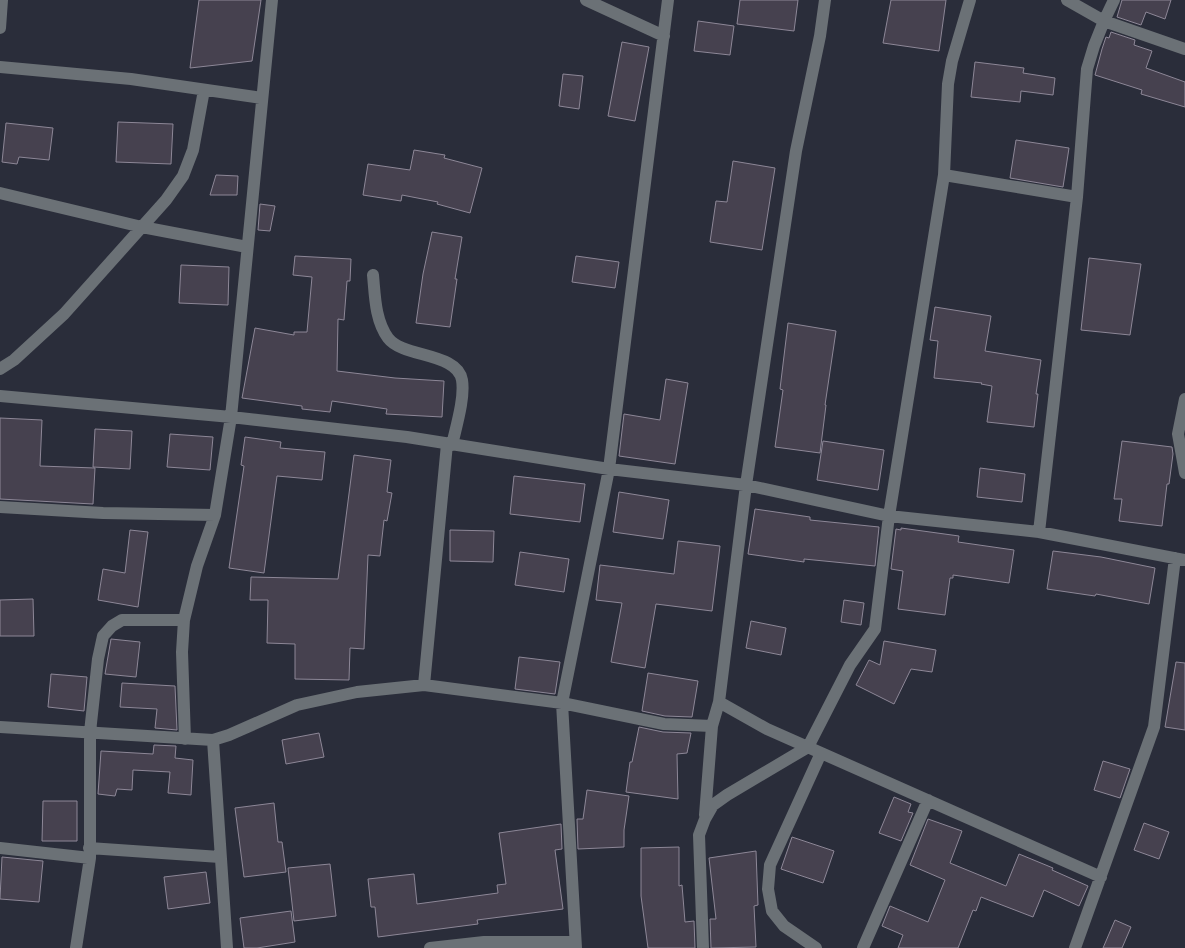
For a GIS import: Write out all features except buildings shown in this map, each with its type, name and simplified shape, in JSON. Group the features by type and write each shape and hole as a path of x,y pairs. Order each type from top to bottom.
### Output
{"street":[{"path":"0,28 2,0"},
{"path":"185,739 182,652 184,620 197,566 215,515 231,417 272,0"},
{"path":"586,0 664,36"},
{"path":"430,948 485,945 576,945 562,703 609,469 668,0"},
{"path":"703,948 699,835 704,819 712,726 718,702 746,485 796,151 820,36 825,0"},
{"path":"704,819 713,805 727,794 808,747 850,665 875,629 889,516 944,175 950,69 970,0"},
{"path":"1067,0 1104,21 1185,48"},
{"path":"1039,532 1077,198 1087,69 1094,46 1114,0"},
{"path":"0,67 132,79 262,98"},
{"path":"0,369 14,360 64,314 166,200 183,176 193,150 204,90"},
{"path":"944,175 1077,198"},
{"path":"0,194 142,228 247,247"},
{"path":"373,275 377,313 388,338 397,346 438,359 454,367 462,378 463,392 450,445 424,685"},
{"path":"0,396 231,417 407,437 609,469 746,485 889,516 1039,532 1180,559 1154,727 1102,877 1075,948"},
{"path":"1185,399 1178,434 1185,473"},
{"path":"0,508 103,514 215,515"},
{"path":"76,948 90,853 90,732 98,659 103,636 112,626 122,620 184,620"},
{"path":"0,727 213,740 229,736 297,705 356,692 424,685 562,703 664,724 712,726"},
{"path":"718,702 767,729 1102,877"},
{"path":"213,740 227,948"},
{"path":"816,948 784,926 772,911 768,889 770,865 821,753"},
{"path":"864,948 928,800"},
{"path":"0,848 220,857"}]}
